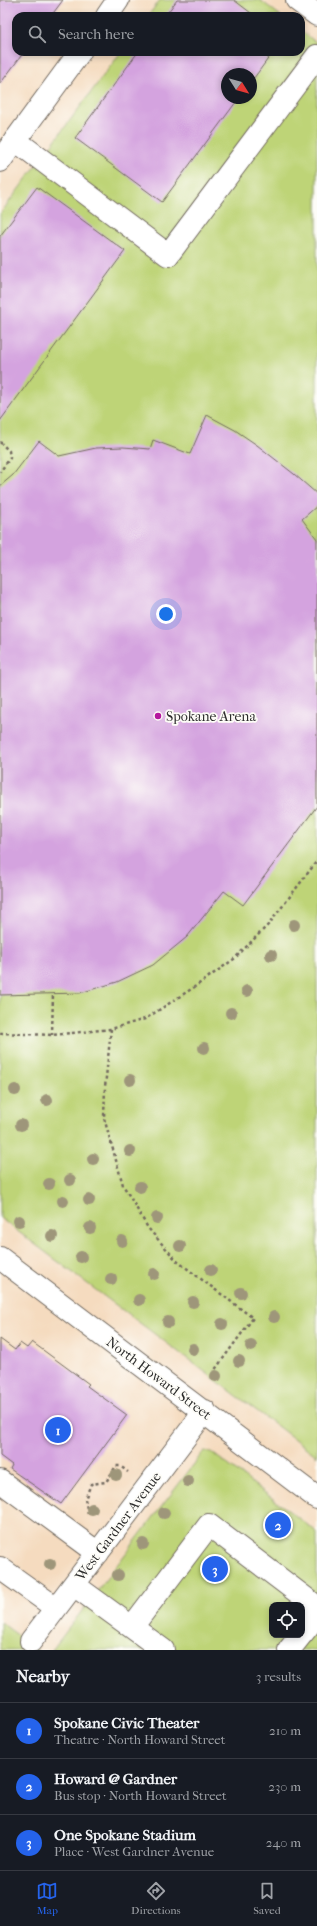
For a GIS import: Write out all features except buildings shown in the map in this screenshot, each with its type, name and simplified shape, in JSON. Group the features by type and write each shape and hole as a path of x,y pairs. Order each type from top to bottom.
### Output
{"street":[{"path":"110,12 118,0"},
{"path":"297,0 317,15"},
{"path":"0,160 77,56"},
{"path":"15,140 168,255 317,56"},
{"name":"North Howard Street","path":"0,1258 205,1411 317,1498"},
{"name":"West Gardner Avenue","path":"31,1641 205,1411"},
{"path":"0,1481 98,1553"},
{"path":"132,1627 209,1525 317,1607"},
{"path":"0,1568 56,1608"},
{"path":"74,1585 163,1650"},
{"path":"305,1630 317,1614"},
{"path":"289,1650 299,1638"}],"path":[{"path":"0,442 9,451 10,458 0,472"},
{"path":"0,1033 52,1035 111,1029 145,1019 234,959 269,924 317,861"},
{"path":"52,1035 53,993"},
{"path":"111,1029 105,1088 104,1118 123,1185 148,1228 177,1261 253,1318 214,1371"},
{"path":"89,1520 85,1499 92,1484 106,1482 116,1466 120,1466 130,1473"}],"green space":[{"path":"160,0 260,0 276,12 151,12"},
{"name":"Spokane Arena","path":"305,34 317,43 317,1456 0,1218 0,214 118,56 305,56"},
{"path":"204,1451 211,1452 317,1532 317,1650 52,1650"},
{"path":"0,1622 38,1650 0,1650"}],"place":[{"name":"Spokane Arena","path":"158,716"},
{"name":"Spokane Civic Theater","path":"58,1430"},
{"name":"Howard @ Gardner","path":"278,1525"},
{"name":"One Spokane Stadium","path":"215,1569"}]}
